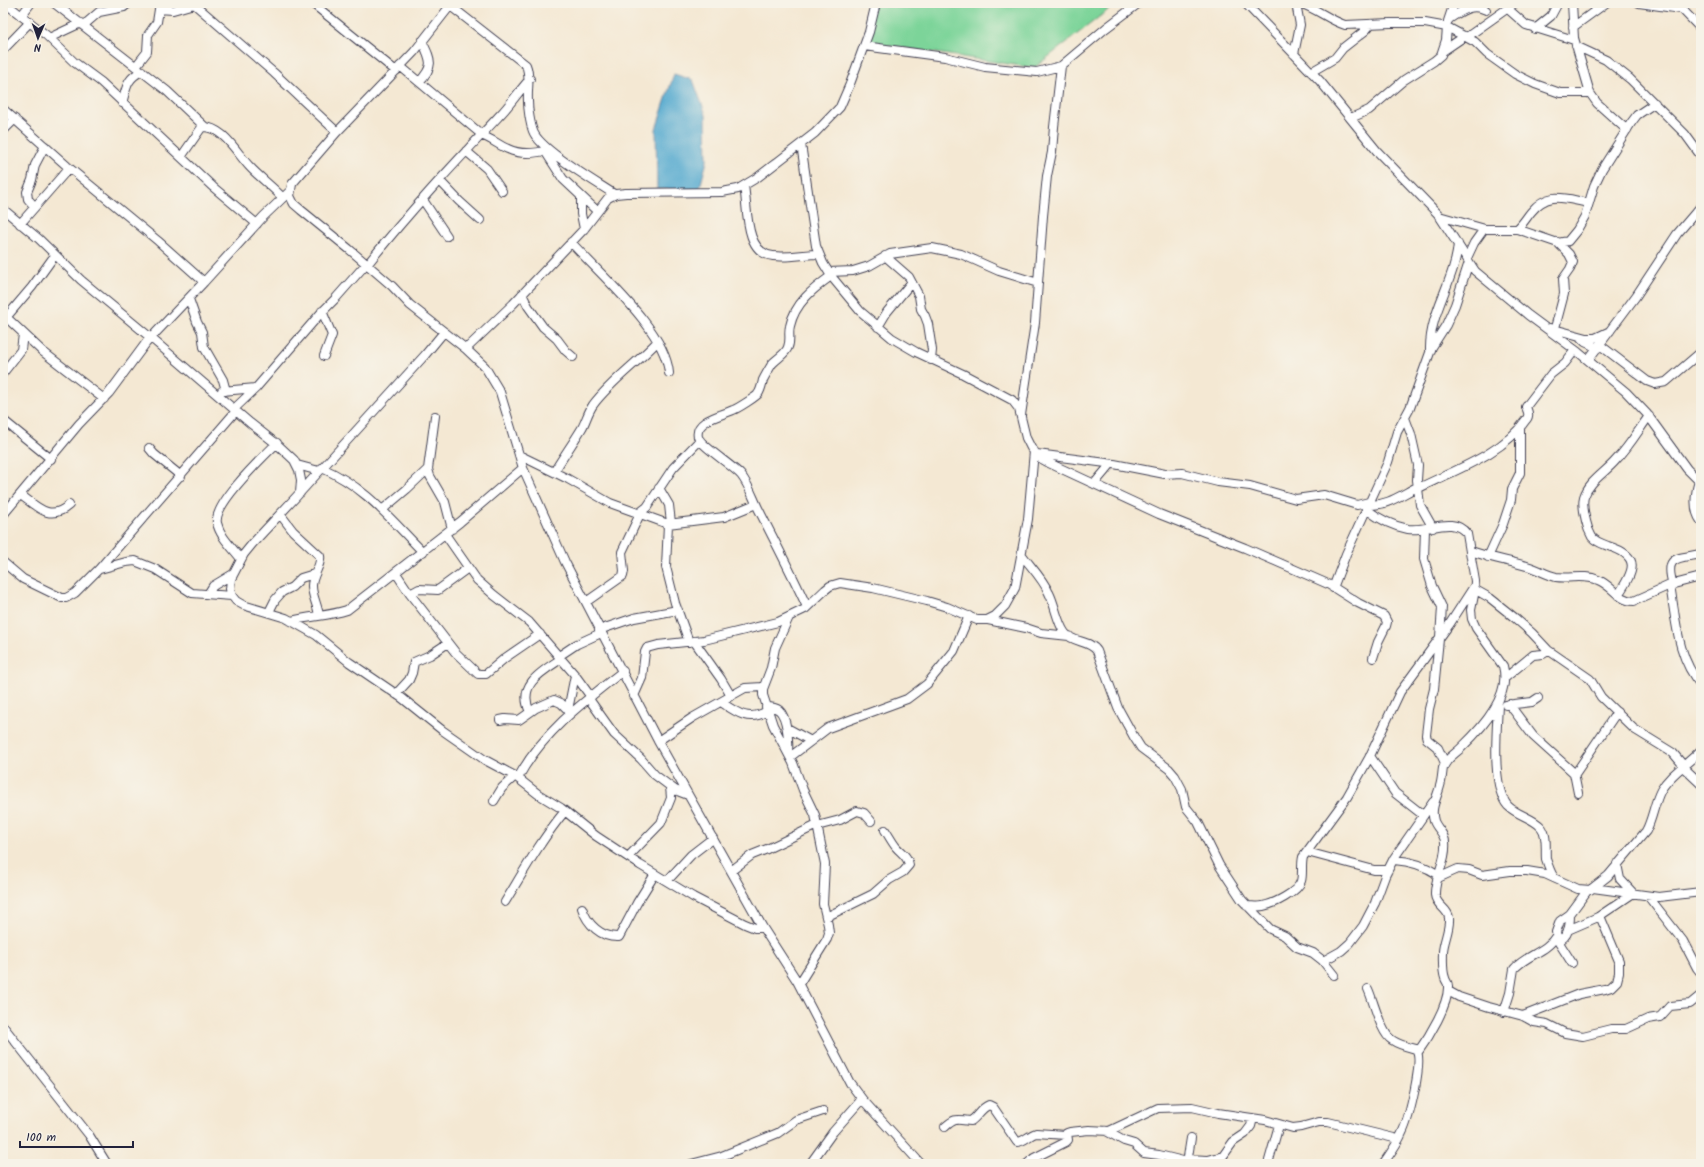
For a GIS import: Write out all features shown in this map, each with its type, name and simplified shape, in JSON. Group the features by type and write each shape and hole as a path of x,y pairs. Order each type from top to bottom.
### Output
{"street":[{"path":"5,3 49,38 74,62 101,82 214,188 256,224"},
{"path":"21,16 32,3"},
{"path":"54,3 83,24 167,91 205,127 216,131 227,140 249,166 283,198"},
{"path":"49,38 83,24 99,12 124,7 129,3"},
{"path":"122,103 129,80 139,69 147,52 148,35 157,22 160,6 173,10 194,3 274,73 337,132"},
{"path":"312,3 398,69 419,82 481,134 508,149 518,152 547,151 614,194"},
{"path":"466,349 522,294 584,229 608,198 614,194 722,192 738,189 758,177 802,144 840,107 864,46 876,3"},
{"path":"864,46 945,57 984,67 1037,72 1061,66 1106,28 1139,3"},
{"path":"1245,3 1311,72 1351,118 1377,151 1439,216 1475,271 1544,327 1588,360 1626,392 1649,416 1687,469 1700,482 1696,498 1700,517"},
{"path":"1294,54 1300,26 1296,3"},
{"path":"1443,51 1447,24 1454,3"},
{"path":"1351,118 1369,110 1404,80 1434,61 1443,51 1515,3"},
{"path":"1535,29 1551,16 1558,3"},
{"path":"1572,3 1572,27 1575,43 1590,93 1601,106 1627,130"},
{"path":"1572,27 1606,3"},
{"path":"1640,3 1679,6 1701,30"},
{"path":"1303,4 1345,25 1425,23 1447,24 1466,36 1515,74 1535,84 1560,93 1590,93"},
{"path":"597,211 563,179 547,151 533,132 528,100 530,79 526,65 449,5 422,41 398,69 337,132 292,184 290,190 290,196 294,204 367,264 410,305 466,349 485,367 500,392 523,468 565,562 600,631 623,671 634,696 658,741 763,928 799,984 850,1083 862,1099 921,1164"},
{"path":"1447,24 1469,8 1474,7 1486,10"},
{"path":"1508,9 1526,25 1575,43 1606,60 1630,79 1655,103 1685,134 1701,156"},
{"path":"3,50 30,22"},
{"path":"1311,72 1335,58 1343,48 1366,30 1371,24"},
{"path":"419,82 430,70 427,51 422,41"},
{"path":"1020,416 1036,323 1047,176 1052,152 1061,66"},
{"path":"3,562 23,579 62,598 66,598 75,593 99,569 181,476 233,408 256,388 322,311 367,264 481,134 500,116 530,79"},
{"path":"1439,216 1484,229 1517,229 1564,243 1572,237 1585,216 1602,169 1627,130 1637,115 1655,103"},
{"path":"3,109 69,168 158,241 204,282"},
{"path":"3,132 15,119"},
{"path":"181,157 202,127 205,127"},
{"path":"802,144 816,246 830,274 860,311 878,327 916,352 963,374 1012,400 1019,409 1026,438 1036,453 1049,463 1159,514 1245,548 1333,588 1386,618 1386,626 1378,642 1373,658"},
{"path":"35,207 28,199 27,192 32,180 35,164 45,146"},
{"path":"466,151 487,169 502,191"},
{"path":"20,224 69,168"},
{"path":"440,181 458,201 480,220"},
{"path":"744,186 749,234 757,247 771,256 819,254"},
{"path":"3,515 79,424 104,399 151,338 189,299 256,224 290,190"},
{"path":"581,196 581,214 584,229"},
{"path":"1517,229 1532,210 1549,197 1556,196 1589,203"},
{"path":"423,200 447,236"},
{"path":"1588,360 1658,266 1677,234 1701,206"},
{"path":"3,209 81,280 276,443 294,460 301,480 300,493"},
{"path":"1333,588 1346,554 1388,462 1397,432 1410,408 1432,346 1446,325 1455,305 1474,243 1484,229"},
{"path":"571,242 590,264 623,296 642,319 667,360 669,373"},
{"path":"1555,328 1564,294 1563,279 1573,262 1569,254 1557,242"},
{"path":"1430,354 1430,336 1455,265 1458,244"},
{"path":"807,607 790,569 777,547 741,475 700,440 698,433 699,428 709,419 735,409 759,393 770,367 788,348 790,339 789,328 797,308 830,274 861,269 885,256 897,252 919,248 932,248 961,254 999,271 1038,282"},
{"path":"55,255 32,287 5,319 42,351 104,399"},
{"path":"885,256 909,277 919,296 921,309 928,324 932,350 931,360"},
{"path":"878,327 911,283"},
{"path":"522,294 528,306 543,327 557,339 566,351 573,357"},
{"path":"189,299 202,332 204,347 223,380 233,408"},
{"path":"322,311 332,335 324,356"},
{"path":"1544,327 1555,328 1580,337 1595,338 1610,331"},
{"path":"444,332 300,493 253,542 241,559 231,579 230,589 232,596 236,601 243,605 269,612 291,621 316,635 349,662 396,694 442,730 485,760 516,777 565,811 596,836 628,857 667,881 745,924 755,928 763,928"},
{"path":"3,373 21,350 23,334"},
{"path":"1580,337 1585,342 1599,346 1647,381 1654,384 1666,382 1701,352"},
{"path":"554,472 570,449 592,406 619,377 657,342"},
{"path":"1036,453 1165,474 1182,473 1218,482 1250,486 1296,499 1324,495 1357,505 1381,505 1484,457 1512,437 1520,429 1528,415 1526,407 1528,404 1551,374 1565,363 1575,350"},
{"path":"214,391 256,388"},
{"path":"435,416 428,469 430,476 445,502 449,531 468,568 477,580 494,595 530,622 575,675 614,734 641,759 655,775 670,787 688,795"},
{"path":"1618,595 1631,573 1633,565 1631,559 1621,550 1599,543 1593,538 1588,529 1583,503 1589,486 1616,461 1649,416"},
{"path":"1404,418 1411,434 1418,465 1417,488 1420,505 1429,528 1424,559 1432,586 1442,607 1434,689 1429,709 1426,735 1427,738 1438,748 1445,763"},
{"path":"3,421 51,459"},
{"path":"1488,557 1503,524 1512,500 1512,489 1520,473 1520,429"},
{"path":"586,602 623,576 624,571 622,552 639,514 647,507 674,468 700,440"},
{"path":"241,559 220,531 217,522 218,512 225,500 242,479 276,443"},
{"path":"149,448 181,476"},
{"path":"988,620 995,616 1005,606 1015,588 1028,519 1036,453"},
{"path":"519,455 554,472 610,503 670,524 724,517 756,504"},
{"path":"1094,484 1111,464"},
{"path":"297,465 321,469 348,481 382,510 423,552"},
{"path":"291,621 333,615 347,610 423,552 523,468"},
{"path":"382,510 428,469"},
{"path":"659,488 669,505 670,524 666,567 678,610 692,641 721,678 730,696"},
{"path":"21,495 43,511 52,513 60,512 69,505"},
{"path":"1368,505 1381,520 1396,526 1410,529 1429,528 1449,524 1463,528 1467,534 1471,551 1474,588 1471,610 1472,619 1476,628 1503,666 1505,678 1505,685 1494,710 1464,746 1450,756 1445,763 1432,810 1434,820 1446,842 1443,864 1438,877 1435,896 1439,905 1447,911 1449,918 1443,954 1445,978 1448,983 1448,991 1444,1004 1428,1038 1418,1052 1418,1067 1414,1094 1406,1123 1398,1140 1383,1164"},
{"path":"280,514 293,531 320,556 320,564 314,574 312,586 319,616"},
{"path":"1471,551 1488,557 1530,567 1553,576 1594,578 1606,584 1623,600 1634,601 1671,585 1701,577"},
{"path":"1701,554 1679,558 1672,561 1669,568 1678,637 1687,665 1701,685"},
{"path":"1022,555 1047,588 1062,629 1069,636"},
{"path":"99,569 135,561 155,569 192,592 232,596"},
{"path":"410,594 419,589 438,590 468,568"},
{"path":"396,573 410,594 448,643 470,668 478,674 486,674 540,634"},
{"path":"208,594 213,586 233,574"},
{"path":"269,612 275,600 282,592 292,587 301,578 314,574"},
{"path":"634,696 642,678 645,652 647,648 704,640 778,622 807,607 830,586 840,583 873,588 922,599 947,607 977,620 988,620 1026,628 1041,633 1069,636 1094,647 1118,708 1134,737 1141,748 1169,769 1174,776 1182,789 1186,807 1198,822 1219,865 1247,906 1270,929 1282,934 1296,947 1313,953 1323,961 1334,975"},
{"path":"1247,906 1271,904 1299,886 1302,880 1301,864 1303,857 1347,797 1370,756 1400,692 1474,588"},
{"path":"1474,588 1490,598 1515,618 1548,650 1590,679 1601,697 1642,734 1673,753 1683,767 1701,784"},
{"path":"530,712 525,698 528,688 536,678 560,658 600,631 634,618 678,610"},
{"path":"789,756 835,724 907,698 927,684 954,651 969,616"},
{"path":"789,617 775,648 771,668 763,687 766,709 789,756 814,815 817,826 825,864 823,904 829,933 827,939 799,984"},
{"path":"396,694 409,680 414,662 430,655 448,643"},
{"path":"1505,678 1532,656 1546,653 1548,650"},
{"path":"494,801 502,788 516,777 539,745 570,711 590,698 623,671"},
{"path":"570,711 575,675"},
{"path":"658,741 692,718 745,688 763,687"},
{"path":"500,720 519,720 530,712 554,700 585,690"},
{"path":"1498,708 1509,704 1529,702 1538,698"},
{"path":"557,700 570,711"},
{"path":"1498,700 1497,767 1498,787 1501,797 1508,806 1541,827 1545,835 1546,860 1553,876"},
{"path":"722,702 728,707 751,717 756,717 766,709 778,710 782,714 787,728 789,756"},
{"path":"1509,704 1533,736 1575,774 1578,793"},
{"path":"1575,774 1617,712"},
{"path":"787,728 811,741"},
{"path":"1572,963 1557,938 1558,925 1560,921 1570,914 1590,890 1608,876 1648,828 1656,800 1662,788 1701,750"},
{"path":"1370,756 1401,799 1423,815"},
{"path":"628,857 661,823 671,798 670,787"},
{"path":"1323,961 1341,951 1350,943 1363,926 1375,903 1388,870 1423,815 1436,798"},
{"path":"506,902 530,858 565,811"},
{"path":"731,871 752,855 817,826 840,820 857,811 864,813 871,821"},
{"path":"826,917 873,894 889,880 906,869 909,865 906,857 885,830"},
{"path":"667,881 691,855 713,838"},
{"path":"1308,852 1380,871 1388,870"},
{"path":"1394,860 1411,861 1422,865 1438,877"},
{"path":"1422,865 1443,864 1469,870 1482,875 1510,871 1527,871 1553,876 1578,889 1648,896 1659,897 1701,892"},
{"path":"1617,864 1620,879 1633,894"},
{"path":"1438,877 1460,869"},
{"path":"582,908 590,925 602,933 613,937 619,937 636,903 656,874"},
{"path":"1568,930 1600,916 1633,894"},
{"path":"1648,896 1683,941 1701,973"},
{"path":"1504,1012 1510,993 1514,968 1530,956 1546,948 1557,938 1564,938 1568,930 1570,914"},
{"path":"1523,1016 1579,994 1612,987 1617,982 1619,961 1600,916"},
{"path":"1368,989 1376,1008 1380,1025 1386,1035 1392,1040 1416,1049 1418,1052"},
{"path":"1448,991 1466,1000 1504,1012 1523,1016 1534,1022 1547,1024 1565,1033 1583,1036 1611,1029 1626,1029 1648,1019 1660,1017 1670,1006 1690,1004 1701,996"},
{"path":"3,1026 89,1135 107,1164"},
{"path":"810,1164 833,1132 862,1099"},
{"path":"945,1127 951,1121 957,1119 971,1121 979,1115 985,1106 989,1105 993,1107 1017,1142 1021,1142 1031,1134 1036,1133 1066,1135 1070,1132 1079,1130 1106,1131 1158,1108 1192,1106 1218,1113 1253,1118 1293,1128 1319,1122 1328,1122 1398,1140"},
{"path":"691,1164 724,1155 778,1133 796,1120 824,1111"},
{"path":"1106,1131 1124,1141 1134,1144 1144,1154 1159,1155 1187,1162 1208,1160 1223,1156 1233,1142 1245,1134 1251,1126 1253,1118"},
{"path":"1268,1164 1279,1124"},
{"path":"1027,1164 1034,1158 1066,1142 1068,1140 1066,1135"},
{"path":"1187,1162 1191,1138"},
{"path":"722,1164 724,1155"}],"green space":[{"path":"873,3 1117,3 1034,68 864,42"}],"water":[{"path":"674,74 693,80 706,115 707,161 699,191 657,189 656,129"}]}
